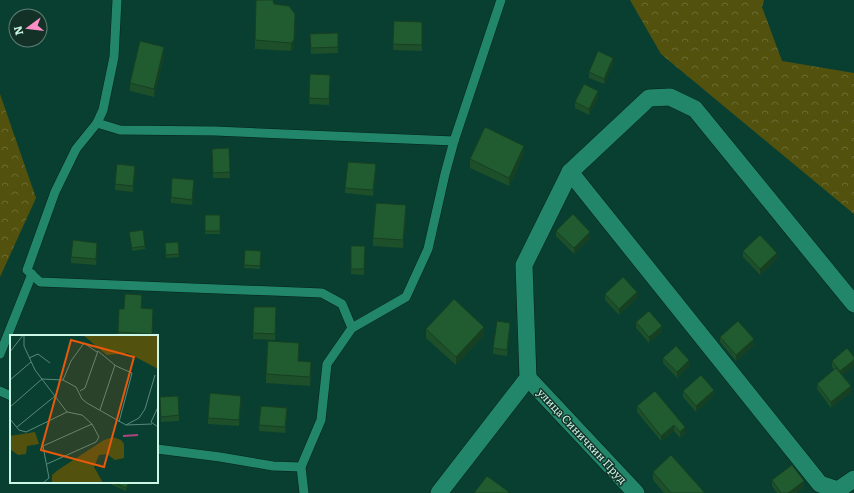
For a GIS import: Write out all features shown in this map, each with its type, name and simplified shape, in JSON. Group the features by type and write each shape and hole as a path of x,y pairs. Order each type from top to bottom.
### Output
{"street":[{"path":"439,493 528,378 524,265 570,172 648,98 670,97 695,109 854,304"},
{"path":"570,172 820,484 838,490 854,479"},
{"name":"улица Синичкин Пруд","path":"528,378 636,493"}],"lane":[{"path":"117,0 114,57 103,110 97,123 76,149 55,192 27,270 40,282 322,293 342,304 352,328"},
{"path":"304,493 301,467 321,420 327,364 352,328 406,297 428,249 444,174 501,0"},
{"path":"97,123 120,130 215,131 454,141"},
{"path":"0,354 32,274"},
{"path":"0,391 10,396"},
{"path":"158,449 220,457 273,466 301,467"}],"green space":[{"path":"630,0 764,0 762,7 782,61 854,73 854,214 661,54"},
{"path":"0,94 36,198 0,277"}],"building":[{"path":"256,0 273,0 274,4 289,6 295,14 294,40 291,43 255,40"},
{"path":"394,21 422,22 422,45 393,44"},
{"path":"338,33 338,47 311,48 310,34"},
{"path":"140,41 164,47 154,89 130,83"},
{"path":"598,51 613,58 604,79 589,72"},
{"path":"310,74 330,75 329,99 309,98"},
{"path":"584,84 598,91 589,109 575,102"},
{"path":"485,127 524,146 509,178 470,159"},
{"path":"229,148 230,172 213,173 212,149"},
{"path":"348,162 376,164 373,190 345,188"},
{"path":"117,164 135,166 133,186 115,184"},
{"path":"172,178 194,180 192,200 171,197"},
{"path":"376,203 406,205 403,240 373,238"},
{"path":"573,214 590,232 574,248 556,231"},
{"path":"205,215 220,215 220,231 205,231"},
{"path":"143,230 145,246 132,248 129,232"},
{"path":"760,235 777,253 760,269 743,251"},
{"path":"73,240 97,243 96,259 71,257"},
{"path":"178,242 179,254 166,255 165,243"},
{"path":"351,246 365,246 364,269 351,269"},
{"path":"245,250 261,251 260,266 244,265"},
{"path":"623,277 637,292 619,309 605,294"},
{"path":"125,294 142,295 141,308 153,309 152,334 118,332 119,309 124,309"},
{"path":"454,299 484,327 456,357 426,329"},
{"path":"254,307 276,307 275,334 253,333"},
{"path":"649,311 662,326 649,337 636,322"},
{"path":"497,321 510,323 507,350 493,348"},
{"path":"738,321 754,339 736,355 720,337"},
{"path":"268,341 299,343 298,361 311,362 310,377 266,374"},
{"path":"676,346 689,360 677,372 663,358"},
{"path":"847,348 854,357 854,360 840,371 832,361"},
{"path":"836,368 851,386 831,402 817,384"},
{"path":"701,375 714,390 696,406 683,391"},
{"path":"655,391 685,427 680,432 674,425 661,436 637,406"},
{"path":"210,393 241,396 239,420 208,418"},
{"path":"178,396 179,415 161,417 160,397"},
{"path":"261,406 287,408 285,427 259,425"},
{"path":"671,455 704,493 671,493 653,472"},
{"path":"792,465 804,481 788,493 781,493 772,480"},
{"path":"487,476 509,492 474,493"},
{"path":"115,483 128,483 126,488"}]}
